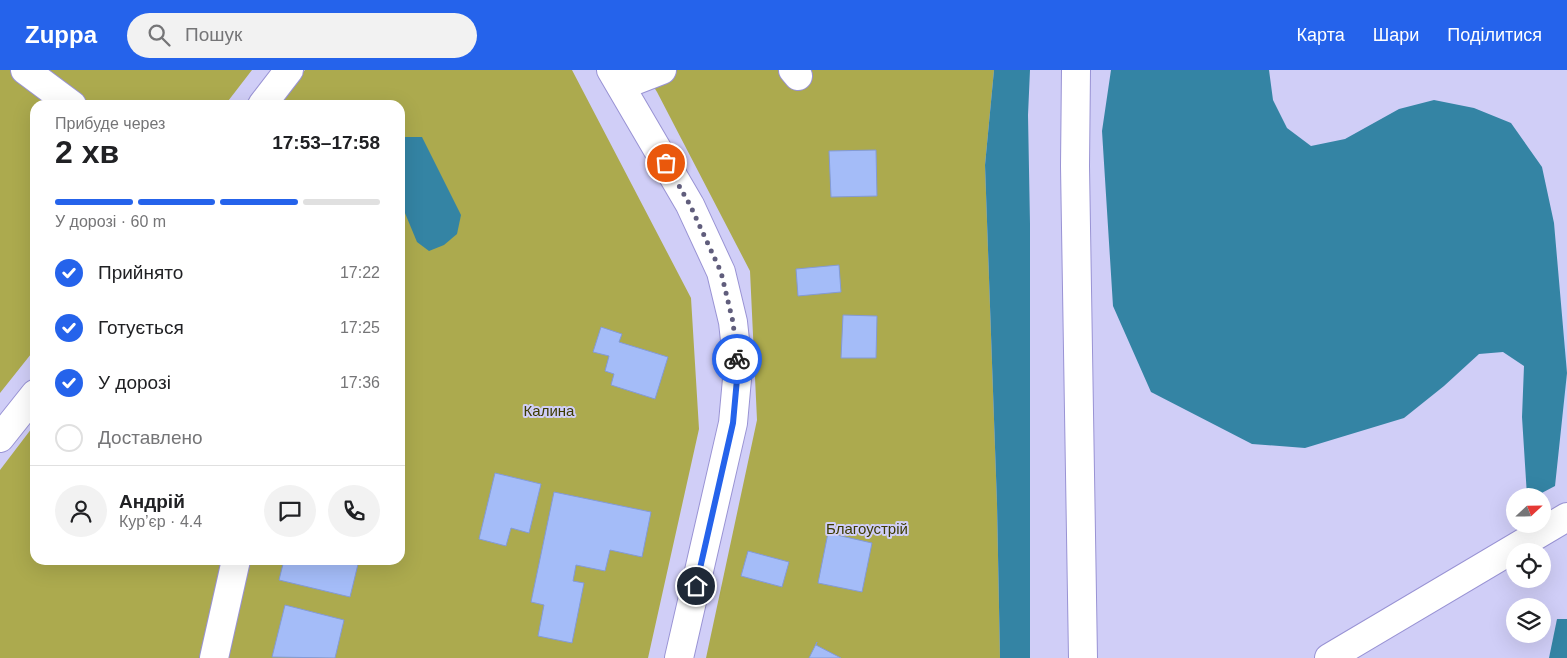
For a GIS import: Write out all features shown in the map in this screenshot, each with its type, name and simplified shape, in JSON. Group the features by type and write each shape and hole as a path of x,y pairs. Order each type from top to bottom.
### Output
{"street":[{"path":"25,70 65,100"},
{"path":"266,100 289,70"},
{"path":"662,70 616,78 690,205 721,272 733,322 738,368 733,423 679,658"},
{"path":"1076,70 1075,166 1083,658"},
{"path":"0,438 30,400"},
{"path":"1328,658 1567,517"},
{"path":"214,658 235,565"}],"green space":[{"path":"0,70 252,70 229,100 30,100 30,355 0,393"},
{"name":"Калина","path":"305,70 572,70 691,298 699,429 648,658 0,658 0,470 30,431 30,565 405,565 405,100 282,100"},
{"name":"Благоустрій","path":"643,70 994,70 985,165 997,504 1000,658 706,658 757,420 750,271 657,92"}],"water":[{"path":"994,70 1030,70 1028,115 1030,224 1030,658 1000,658 997,504 985,165"},
{"path":"1111,70 1269,70 1273,100 1287,128 1311,146 1345,139 1399,109 1434,100 1474,108 1511,123 1542,167 1554,223 1567,373 1555,486 1551,488 1526,488 1522,417 1524,366 1503,352 1479,354 1444,386 1404,418 1305,448 1252,444 1151,392 1113,306 1102,131"},
{"path":"405,137 422,137 461,215 457,234 444,245 429,251 417,242 405,213"},
{"path":"1557,619 1567,619 1567,658 1549,658"}],"building":[{"path":"876,150 877,196 831,197 829,151"},
{"path":"839,265 841,292 798,296 796,269"},
{"path":"843,315 877,316 876,358 841,358"},
{"path":"601,327 622,334 619,342 668,357 655,399 611,385 614,374 605,371 609,356 593,352"},
{"path":"495,473 541,484 529,533 511,528 506,546 479,539"},
{"path":"554,492 651,512 642,557 610,550 605,571 576,565 573,581 584,583 572,643 538,636 544,605 531,602"},
{"path":"828,533 872,543 862,592 818,583"},
{"path":"748,551 789,562 782,587 741,576"},
{"path":"283,565 358,565 350,597 279,580"},
{"path":"285,605 344,620 335,658 272,657"},
{"path":"817,642 816,645 841,658 809,658"}],"way so far":[{"path":"666,163 690,205 721,272 733,322 737,359"}],"route":[{"path":"696,586 733,423 738,368 737,359"}]}
